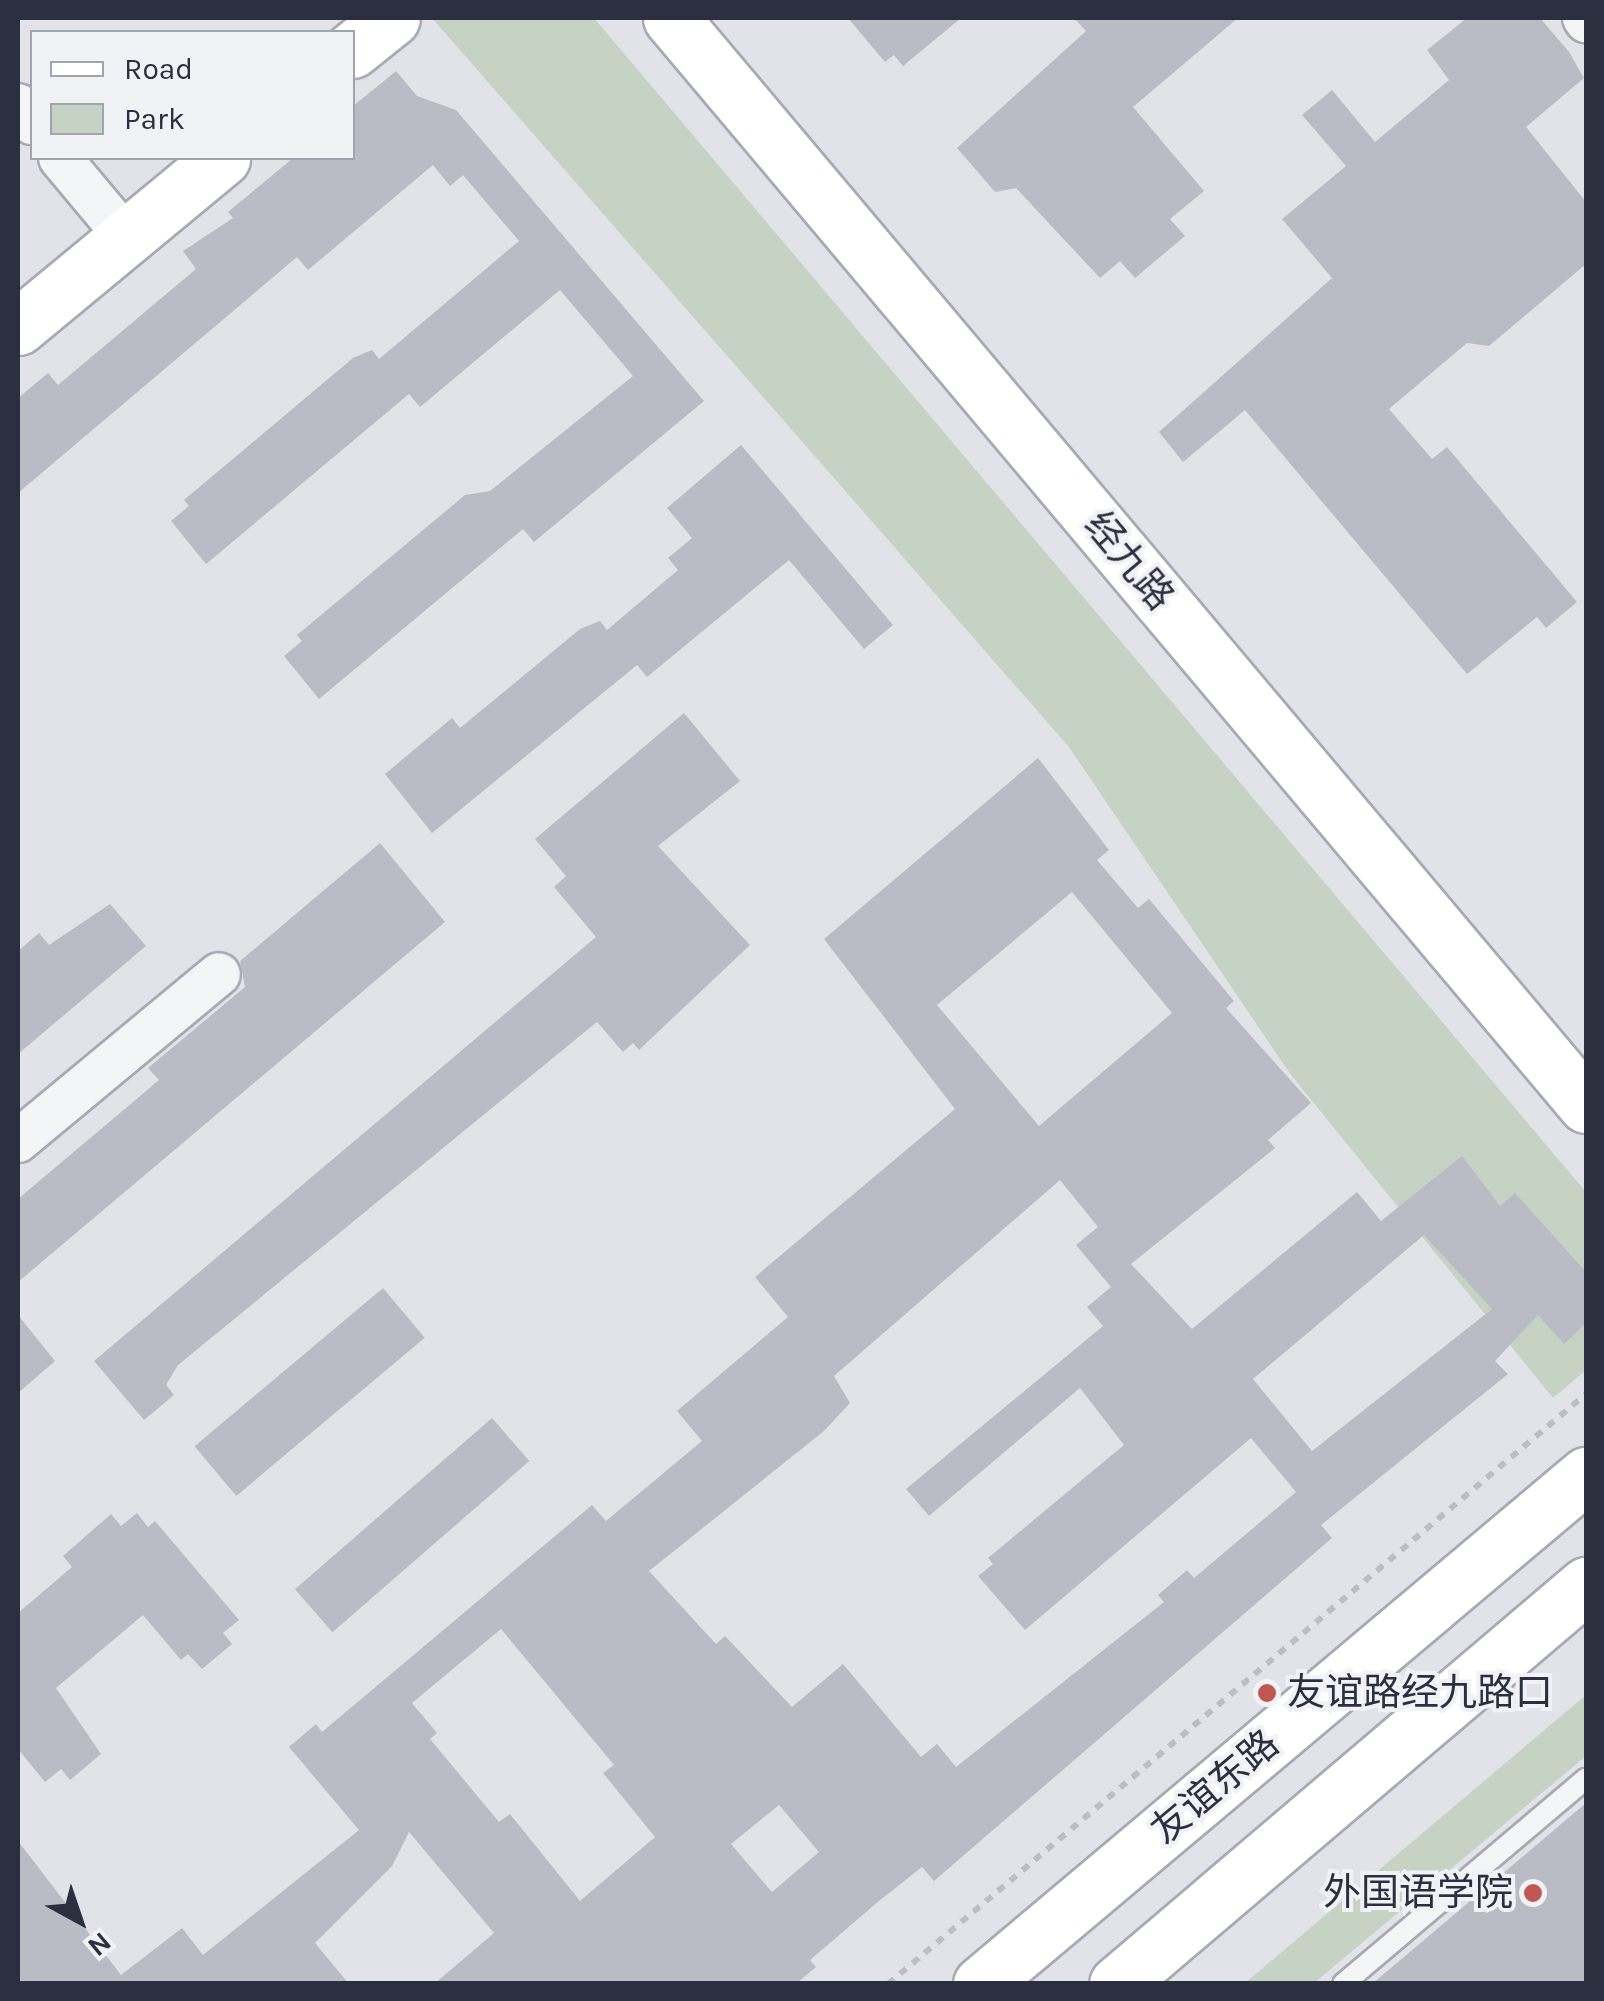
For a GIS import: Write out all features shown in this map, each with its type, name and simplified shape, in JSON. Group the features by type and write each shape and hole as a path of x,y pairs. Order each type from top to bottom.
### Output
{"street":[{"path":"355,48 392,18"},
{"name":"经九路","path":"672,18 1586,1105"},
{"path":"62,160 126,238"},
{"path":"18,327 220,160"},
{"path":"18,1141 219,974"},
{"name":"友谊东路","path":"981,1984 1586,1475"},
{"path":"1117,1984 1586,1586"}],"lane":[{"path":"1343,1984 1586,1779"}],"path":[{"path":"888,1984 1586,1394"}],"green space":[{"path":"432,18 594,18 1586,1192 1586,1370 1553,1398 1291,1075 1069,747"},
{"path":"1586,1695 1586,1756 1314,1983 1245,1983"}],"building":[{"path":"848,18 961,18 903,66 894,55 885,62"},
{"path":"1074,18 1238,18 1133,107 1204,191 1170,219 1185,236 1135,278 1120,261 1100,278 1016,188 995,192 957,148 1086,31"},
{"path":"1467,18 1540,18 1569,52 1584,78 1526,127 1586,202 1586,264 1489,346 1467,343 1389,409 1432,459 1447,447 1577,602 1546,628 1537,617 1467,674 1245,410 1183,462 1159,432 1332,278 1282,219 1346,166 1302,115 1332,90 1375,142 1449,80 1427,50"},
{"path":"396,71 417,96 456,110 704,401 534,542 523,529 319,699 284,656 302,641 297,635 465,495 490,491 633,376 560,290 420,407 409,394 206,564 171,521 189,506 184,500 353,358 372,350 379,359 519,241 463,175 450,186 433,165 308,270 297,257 18,493 18,398 48,373 58,385 196,269 183,251 233,218 228,212 291,160 355,160 355,105"},
{"path":"741,445 893,625 864,649 789,560 647,677 637,665 432,833 385,774 452,718 460,728 580,629 600,621 607,630 678,570 668,558 692,538 667,508"},
{"path":"684,713 740,781 658,846 750,945 639,1050 633,1043 623,1052 597,1022 178,1365 166,1385 174,1395 144,1420 94,1361 596,937 554,887 566,876 535,839"},
{"path":"1038,758 1109,850 1097,860 1138,908 1149,899 1234,1001 1226,1008 1311,1103 1268,1140 1275,1148 1131,1264 1192,1329 1357,1192 1381,1221 1462,1156 1500,1206 1515,1193 1586,1272 1586,1323 1564,1344 1538,1315 1495,1361 1508,1374 1321,1525 1332,1538 934,1881 922,1867 879,1901 810,1960 816,1967 796,1984 434,1984 494,1933 409,1832 392,1866 315,1943 349,1984 18,1984 18,1841 121,1975 182,1928 203,1955 359,1830 289,1747 316,1724 322,1732 592,1505 606,1521 702,1441 677,1411 788,1317 755,1277 955,1109 824,939","holes":["1072,892 1172,1013 1039,1126 937,1005","1060,1180 1098,1227 1076,1245 1111,1287 1087,1307 1103,1326 906,1489 929,1516 1080,1388 1124,1445 988,1558 993,1564 978,1576 1025,1630 1251,1438 1296,1492 1194,1578 1187,1570 1158,1595 1164,1602 956,1767 937,1744 921,1757 843,1664 792,1707 725,1636 716,1644 649,1571 824,1431 850,1403 834,1376","1424,1235 1492,1309 1312,1451 1253,1379","501,1629 614,1765 603,1773 655,1837 580,1901 510,1814 499,1822 430,1739 437,1733 412,1703","779,1805 819,1852 772,1892 731,1844"]},
{"path":"380,843 445,922 18,1282 18,1199 159,1080 148,1068 245,987 240,961"},
{"path":"110,904 146,946 18,1054 18,951 39,933 49,945"},
{"path":"383,1288 425,1338 236,1496 195,1446"},
{"path":"18,1315 55,1361 18,1393"},
{"path":"492,1418 529,1461 332,1632 295,1589"},
{"path":"137,1513 148,1527 155,1521 239,1620 223,1633 232,1644 202,1669 188,1654 181,1660 143,1615 56,1688 101,1754 70,1780 61,1769 45,1782 18,1749 18,1613 72,1567 63,1556 111,1514 121,1526"},
{"name":"外国语学院","path":"1586,1803 1586,1984 1372,1984"}],"place":[{"name":"友谊路经九路口","path":"1267,1693"},
{"name":"外国语学院","path":"1533,1893"}]}
